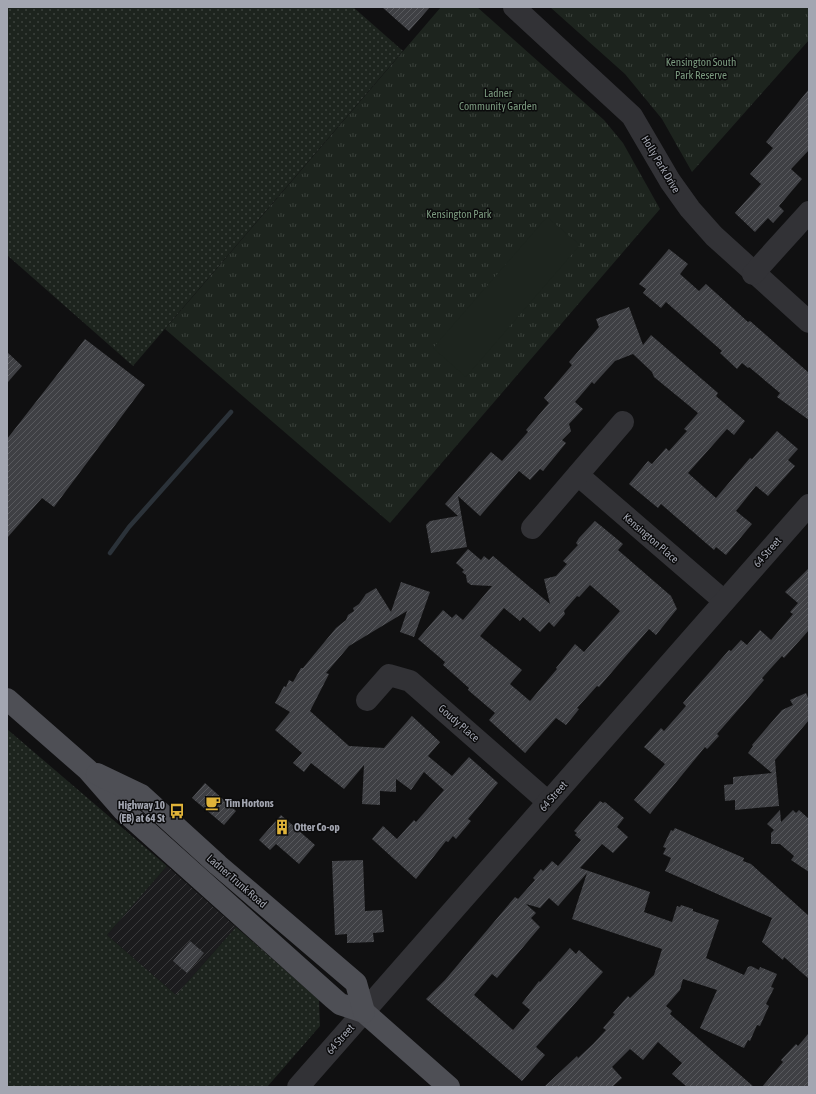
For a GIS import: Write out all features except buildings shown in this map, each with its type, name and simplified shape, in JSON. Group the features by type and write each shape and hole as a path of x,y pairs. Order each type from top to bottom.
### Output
{"main road":[{"name":"Ladner Trunk Road","path":"7,699 88,770 123,810 333,998 340,1004 364,1012 449,1087"}],"street":[{"name":"Holly Park Drive","path":"514,7 632,116 670,181 690,209 714,236 753,274 809,322"},
{"path":"753,274 809,212"},
{"path":"532,528 623,422"},
{"name":"Kensington Place","path":"578,475 724,601"},
{"name":"64 Street","path":"298,1087 809,505"},
{"name":"Goudy Place","path":"367,700 389,675 410,681 548,802"}],"shaded area":[{"path":"167,866 236,927 176,995 107,935"}],"green space":[{"path":"7,7 353,7 403,51 133,366 7,255"},
{"name":"Kensington Park","path":"441,7 477,7 604,120 623,143 660,209 390,523 165,329"},
{"name":"Kensington South Park Reserve","path":"550,7 809,7 809,40 692,172 662,119 625,74"},
{"path":"547,217 580,245 466,377 433,348"},
{"path":"7,729 167,866 107,935 176,995 236,927 319,1000 320,1026 267,1087 7,1087"}],"waterway":[{"path":"110,553 129,527 231,412"}],"place":[{"name":"Tim Hortons","path":"213,803"},
{"name":"Highway 10 (EB) at 64 St","path":"177,811"},
{"name":"Otter Co-op","path":"282,827"}],"park label":[{"name":"Ladner Community Garden","path":"498,99"}]}
